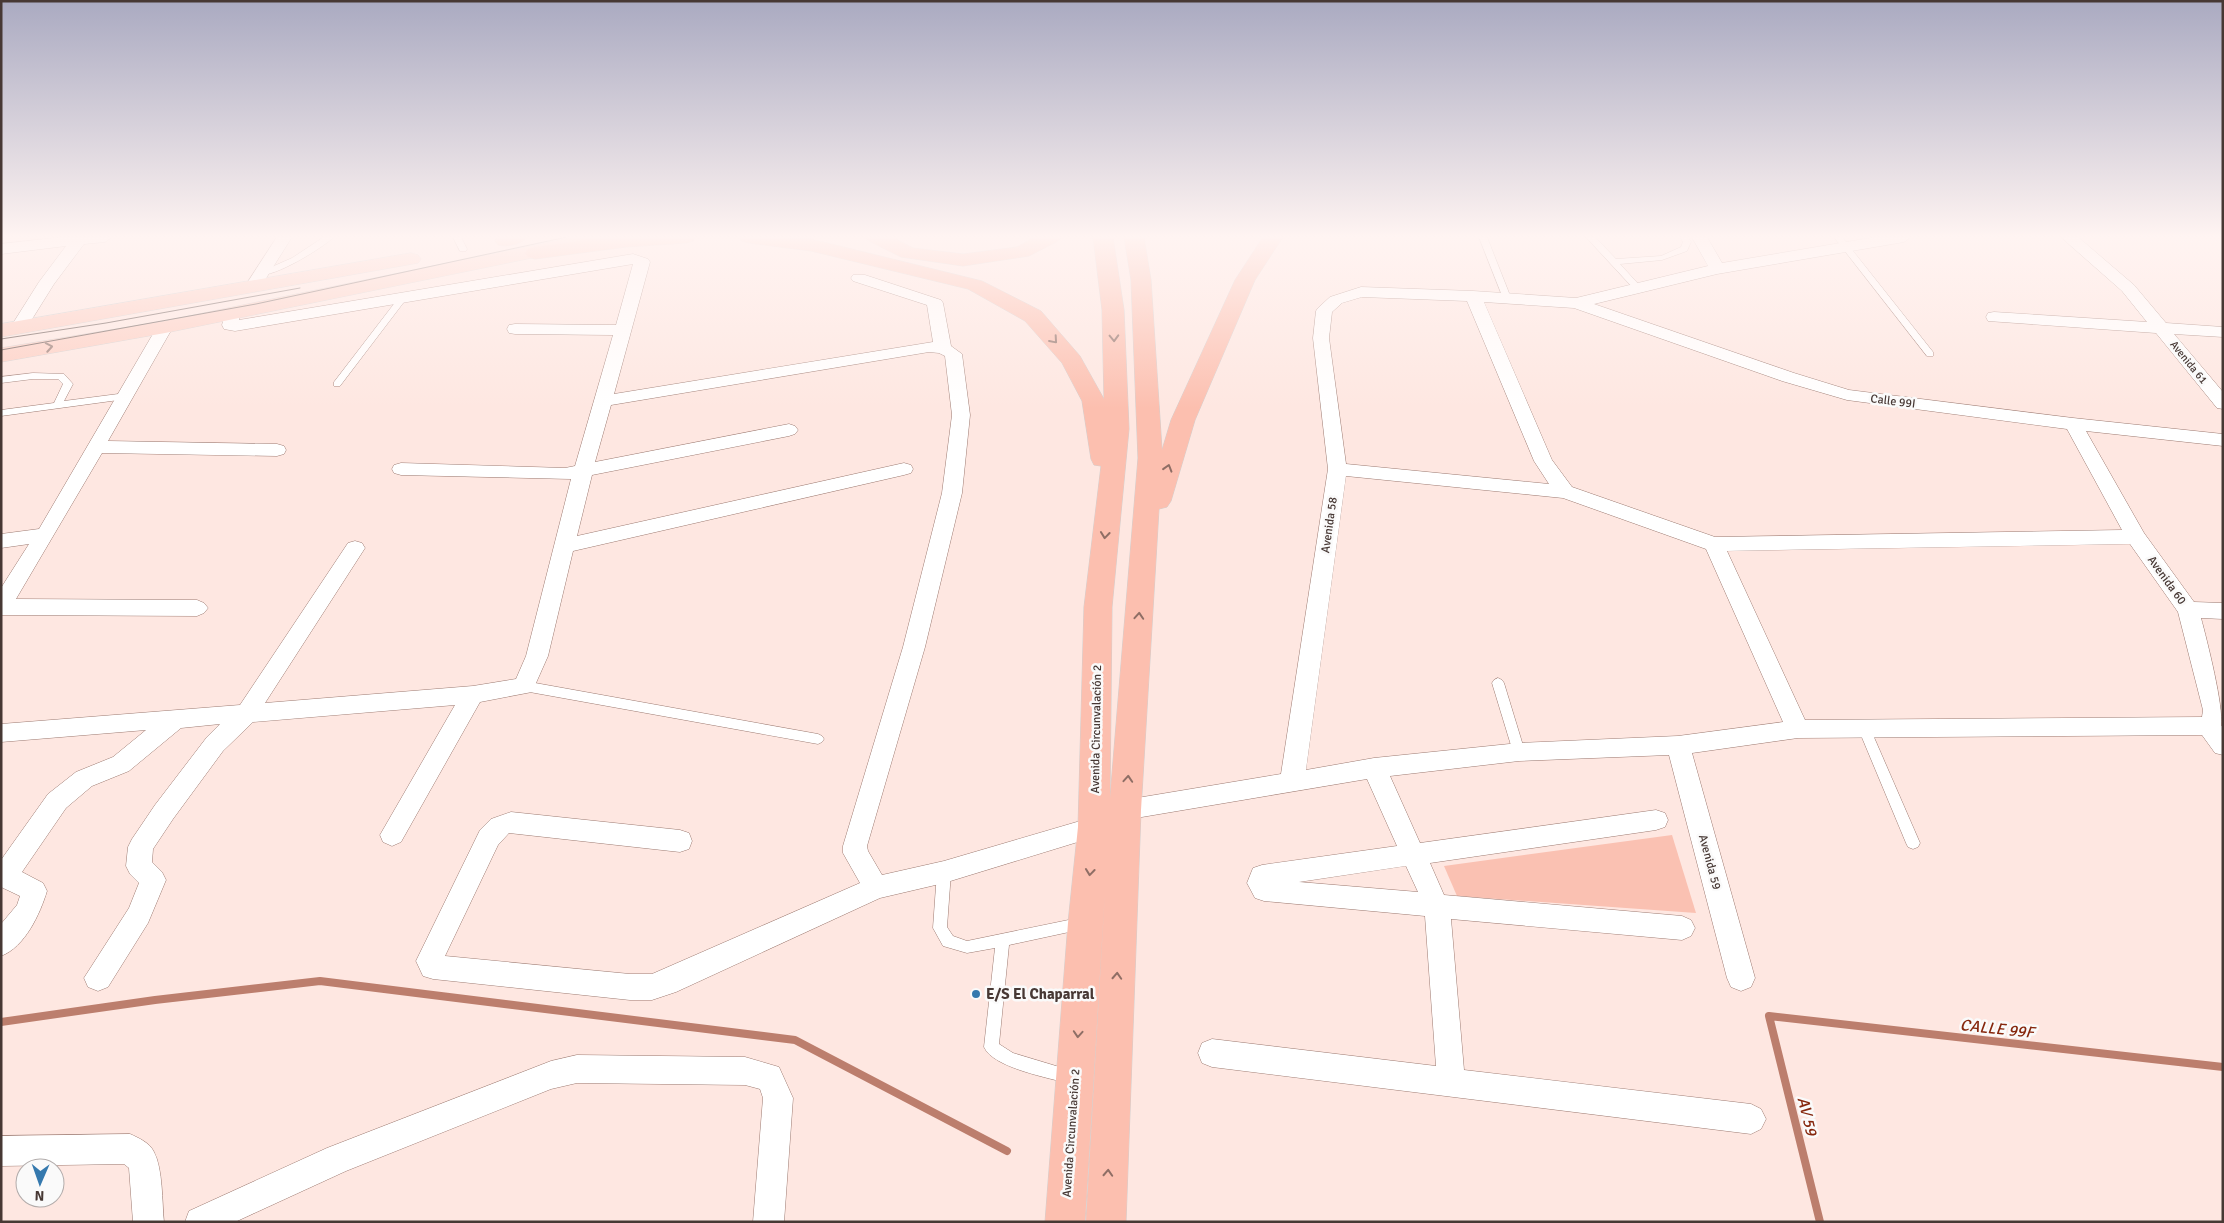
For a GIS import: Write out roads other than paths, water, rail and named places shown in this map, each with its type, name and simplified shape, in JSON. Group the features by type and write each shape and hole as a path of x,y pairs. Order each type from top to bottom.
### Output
{"highway":[{"path":"992,294 1033,316 1072,361 1094,401 1109,498"},
{"name":"Avenida Circunvalación 2","path":"1066,1222 1085,923 1094,827 1098,607 1116,429 1113,310 1111,294"},
{"path":"1106,1222 1125,810 1150,458 1142,294"},
{"path":"1144,548 1183,420 1239,294"}],"main road":[{"path":"9,330 187,294"},
{"path":"1,356 165,328 331,294"}],"street":[{"path":"9,330 37,294"},
{"path":"232,314 230,325 235,326 426,294"},
{"path":"1,733 473,695 524,686 537,656 583,471 633,294"},
{"path":"911,294 927,299 935,304 943,348"},
{"name":"Avenida 58","path":"1292,781 1337,469 1321,338 1324,311 1336,300 1355,294"},
{"name":"Avenida 58","path":"1419,294 1576,303"},
{"path":"1576,303 1613,294"},
{"name":"Avenida 61","path":"2133,294 2223,404"},
{"path":"1473,296 1543,461 1565,492"},
{"name":"Calle 99I","path":"1576,303 1788,377 1847,395 2073,424 2223,440"},
{"path":"1994,317 2223,332"},
{"path":"1,606 45,535 165,328"},
{"path":"515,329 623,330"},
{"path":"602,401 919,348 943,348 952,354 961,415 953,484 914,647 855,846 856,853 876,888"},
{"name":"Avenida 60","path":"2073,424 2136,537 2188,610 2214,710 2213,718 2208,726"},
{"path":"401,469 565,474 789,430"},
{"path":"96,447 277,450"},
{"path":"564,546 904,469"},
{"path":"1337,469 1565,492 1714,544 2136,537"},
{"path":"1,541 45,535"},
{"path":"1714,544 1798,729"},
{"path":"98,978 139,915 153,880 138,866 141,847 164,812 215,744 246,714 355,548"},
{"path":"1,606 196,608"},
{"path":"2188,610 2223,611"},
{"path":"392,835 473,695"},
{"path":"1,944 28,911 34,891 7,876 8,871 57,801 84,779 121,764 177,718"},
{"path":"680,841 511,822 500,826 490,838 429,961 433,966 630,987 652,987 666,983 876,888 944,872 1094,827 1125,810 1374,768 1519,752 1678,745 1798,729 2208,726 2223,746"},
{"name":"Avenida 59","path":"1678,745 1741,978"},
{"path":"1374,768 1437,907 1451,1081"},
{"path":"1656,820 1262,876 1260,883 1264,890 1682,928"},
{"path":"1212,1053 1750,1119"},
{"path":"200,1222 338,1159 551,1075 577,1069 745,1071 768,1077 778,1098 768,1222"},
{"path":"1,1151 130,1148 143,1161 149,1222"}],"lane":[{"path":"1505,294 1507,298"},
{"path":"1883,294 1930,354"},
{"path":"337,384 403,298"},
{"path":"1,380 34,376 61,376 68,384 58,405"},
{"path":"1,413 126,396"},
{"path":"1498,683 1519,752"},
{"path":"524,686 818,739"},
{"path":"1864,728 1913,843"},
{"path":"944,872 940,928 948,941 967,947 1085,923"},
{"path":"1004,939 991,1046 1009,1059 1075,1078"}],"waterway":[{"path":"1,1022 155,1000 320,981 795,1040 1007,1151"},
{"name":"CALLE 99F","path":"1820,1222 1769,1016 2223,1067"}],"tram line":[{"path":"1,339 106,323 266,294"},
{"path":"1,350 302,294"}],"place":[{"name":"E/S El Chaparral","path":"976,994"}],"water label":[{"name":"AV 59","path":"1808,1116"}]}
